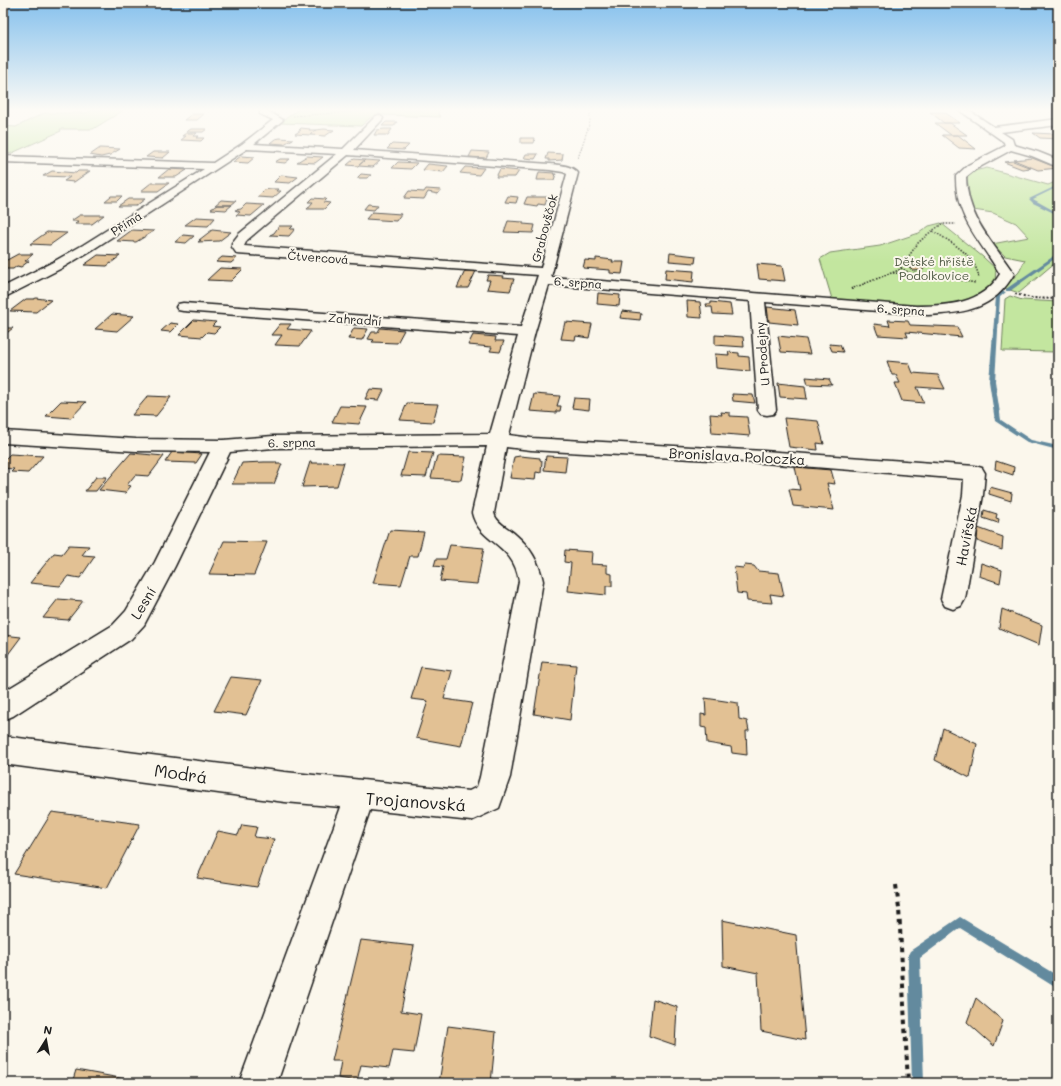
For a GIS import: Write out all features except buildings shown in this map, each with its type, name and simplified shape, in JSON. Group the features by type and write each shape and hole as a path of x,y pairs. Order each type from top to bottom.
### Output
{"street":[{"path":"54,161 214,166"},
{"name":"Přímá","path":"3,294 21,282 43,273 64,261 222,161"},
{"name":"Čtvercová","path":"335,161 243,237 238,243 238,247 242,251 544,276"},
{"path":"464,161 550,167 570,172"},
{"name":"6. srpna","path":"3,437 136,445 223,446 273,442 498,440 527,332 544,276 838,304 916,310 959,308 979,300 1001,285 1007,274 972,224 963,204 960,188 961,176 987,161"},
{"name":"Grabovščok","path":"544,276 560,215 572,181 573,173 570,172"},
{"name":"U Prodejny","path":"757,297 767,410"},
{"name":"Zahradní","path":"183,308 527,332"},
{"name":"Bronislava Poloczka","path":"498,440 531,444 786,458 975,472"},
{"name":"Trojanovská","path":"258,1083 324,894 351,824 360,794 471,806 488,797 495,777 531,581 530,571 523,555 485,522 483,512 498,440"},
{"name":"Lesní","path":"3,707 122,632 135,618 164,566 223,446"},
{"name":"Havířská","path":"953,599 973,495 975,472"},
{"name":"Modrá","path":"3,750 285,787 360,794"}],"path":[{"path":"570,172 574,168 577,161"},
{"path":"838,304 842,296 854,287 901,268 918,243 942,224"},
{"path":"933,231 970,258 977,268 980,278 973,288"},
{"path":"901,268 911,273"},
{"path":"890,273 935,275 976,283"},
{"path":"995,289 1032,298 1058,299"},
{"path":"896,885 899,908 908,1083"}],"green space":[{"path":"987,168 1048,185 1058,181 1058,263 1051,266 1019,293 1004,288 1019,272 1025,260 1005,256 992,244 1029,237 1016,223 993,213 960,208 970,203 967,177 974,171"},
{"name":"Dětské hřiště Podolkovice","path":"941,223 996,269 995,281 979,296 950,305 917,308 832,299 820,259 830,253 880,246 919,233 929,226"},
{"path":"1010,296 1022,300 1058,302 1058,352 1002,351 1005,299"}],"waterway":[{"path":"1058,186 1031,199 1058,214"},
{"path":"1008,290 1052,259 1058,253"},
{"path":"1004,292 998,297 992,381 998,421 1029,441 1058,448"},
{"path":"918,1083 914,955 960,922 1058,983"}]}
